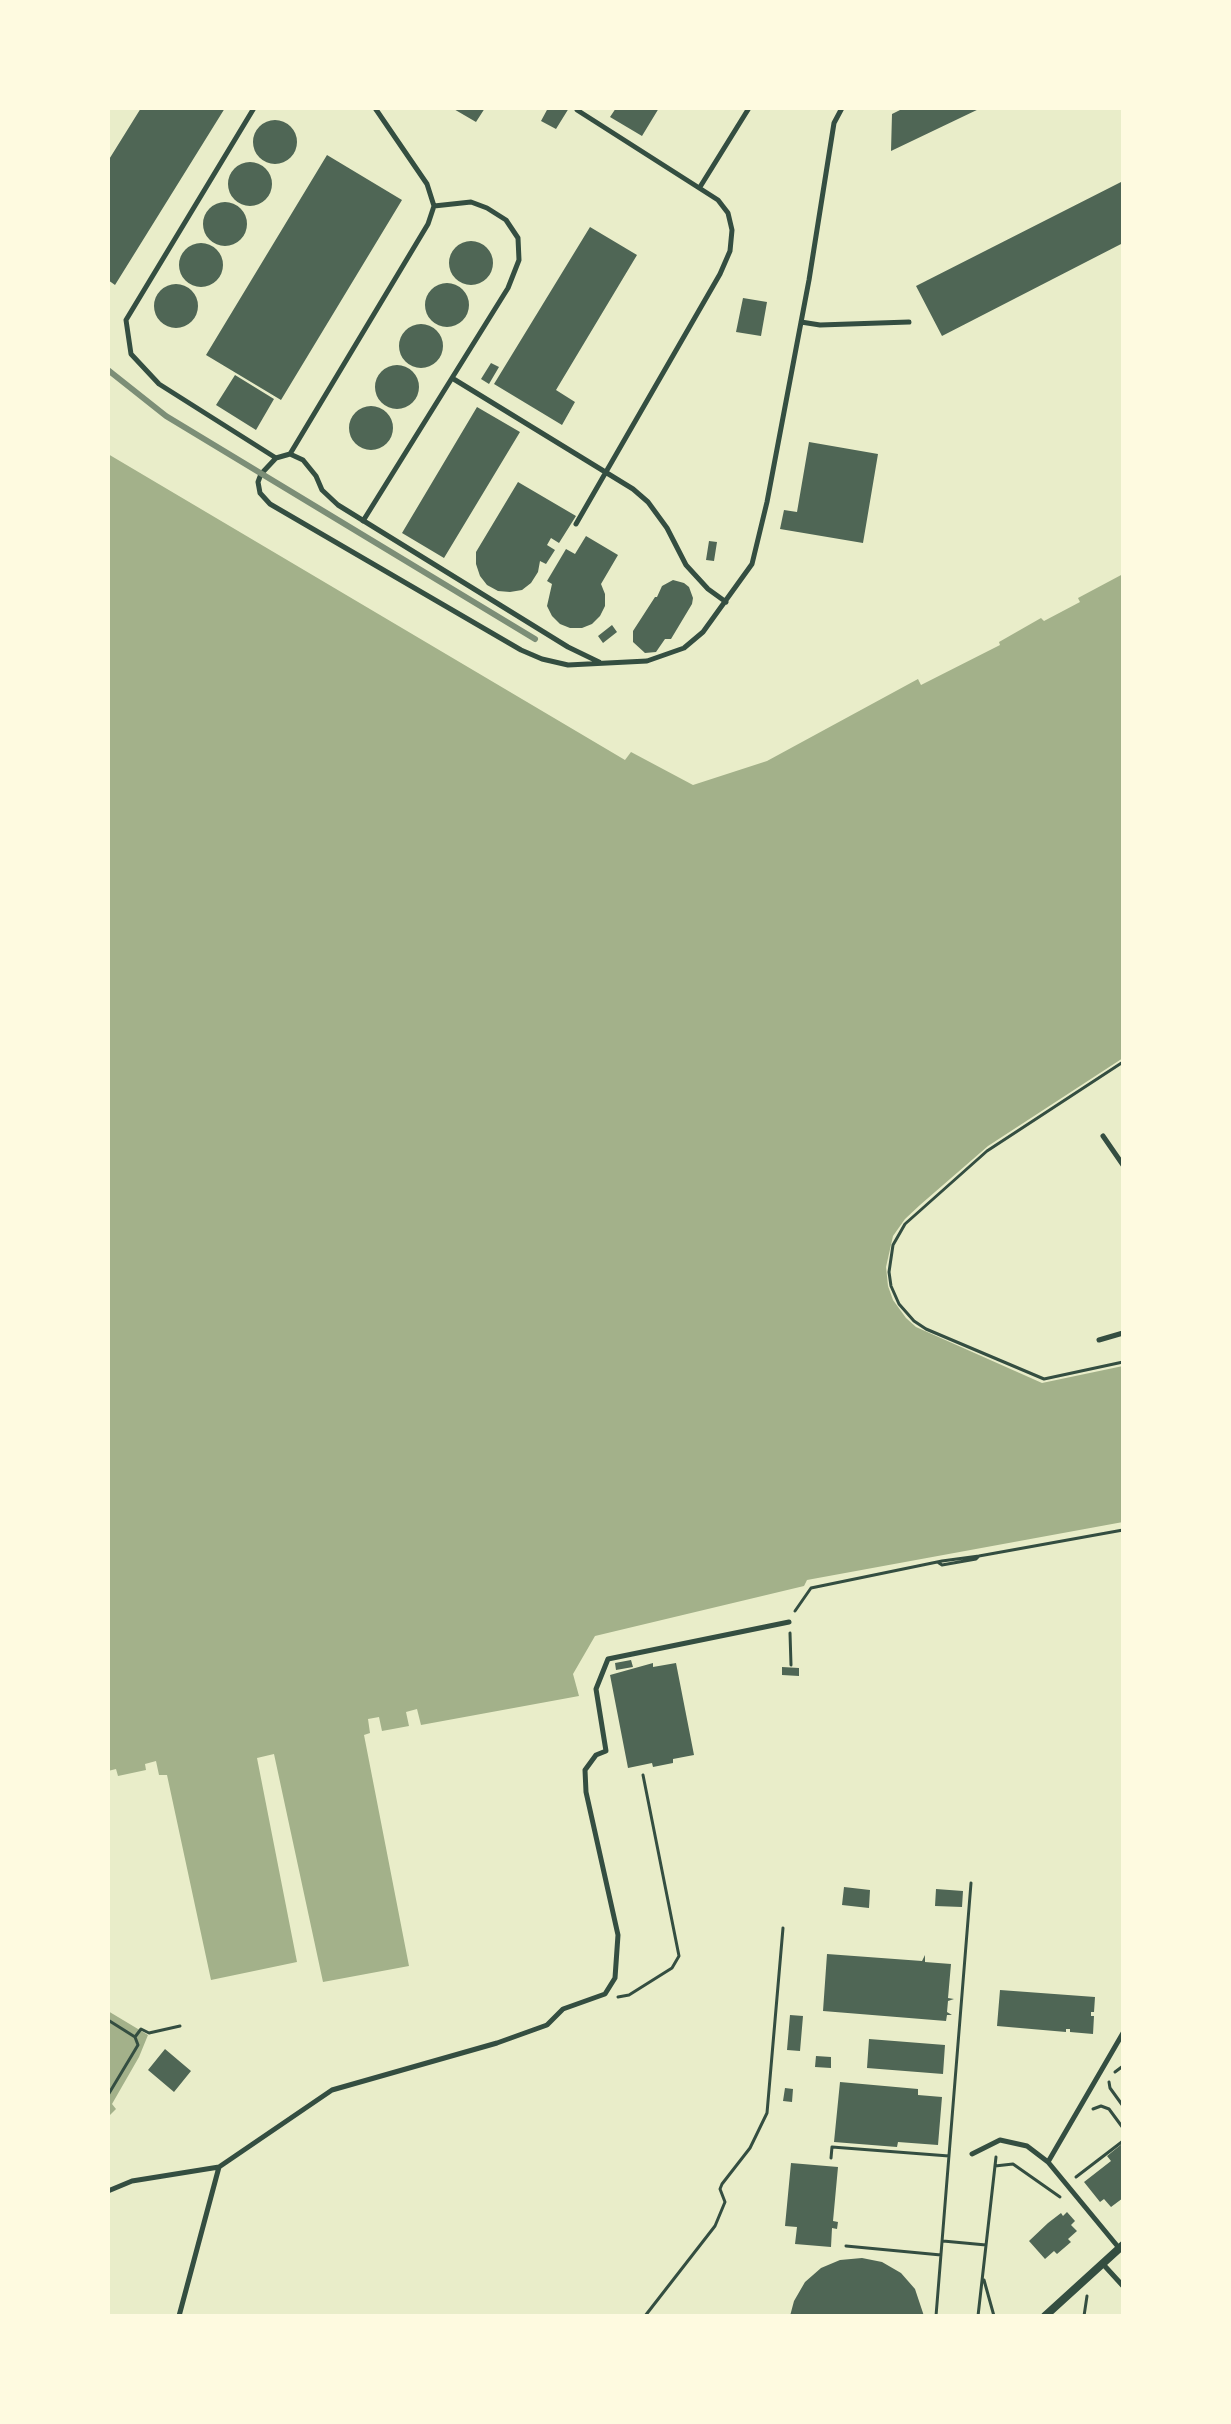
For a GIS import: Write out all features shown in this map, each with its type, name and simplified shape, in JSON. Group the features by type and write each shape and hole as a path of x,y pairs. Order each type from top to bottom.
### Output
{"street":[{"path":"1045,2316 1121,2246"}],"lane":[{"path":"254,108 126,320 131,354 159,384 276,458"},
{"path":"290,454 428,224 434,206 427,184 376,108"},
{"path":"576,524 720,274 730,251 732,230 728,213 718,200 578,108"},
{"path":"700,187 749,108"},
{"path":"599,662 568,647 338,505 322,490 316,476 303,460 290,454 276,458 261,474 258,482 260,493 270,504 521,650 542,659 568,665 647,661 684,648 703,632 752,564 801,322 834,123 842,108"},
{"path":"363,521 508,288 519,260 518,238 506,220 471,202 434,206"},
{"path":"801,322 820,325 909,322"},
{"path":"452,378 633,489 648,502 667,528 686,565 708,589 726,602"},
{"path":"1103,1136 1123,1165"},
{"path":"1099,1340 1123,1333"},
{"path":"108,2191 132,2181 219,2167 332,2090 497,2043 547,2025 563,2009 605,1994 615,1978 618,1935 586,1792 585,1770 596,1755 606,1751 596,1689 608,1659 789,1622"},
{"path":"1048,2162 1123,2033"},
{"path":"972,2154 998,2142 1027,2146 1048,2162 1121,2246"},
{"path":"179,2316 219,2167"},
{"path":"1102,2263 1123,2286"}],"path":[{"path":"1123,1062 987,1151 905,1224 893,1245 889,1272 899,1304 914,1321 926,1329 1044,1379 1123,1362"},
{"path":"789,1622 811,1588 1123,1530"},
{"path":"791,1644 791,1665"},
{"path":"605,1994 616,1998 629,1995 676,1964 679,1956 643,1775"},
{"path":"936,2316 971,1883"},
{"path":"645,2316 715,2226 725,2202 720,2189 722,2184 750,2148 767,2113 783,1928"},
{"path":"108,2020 135,2037 138,2045 108,2095"},
{"path":"135,2037 141,2029 149,2033 180,2026"},
{"path":"1123,2066 1111,2075 1109,2082 1123,2106"},
{"path":"1089,2113 1101,2106 1109,2109 1123,2128"},
{"path":"1076,2177 1123,2141"},
{"path":"978,2316 998,2142"},
{"path":"831,2158 832,2147 949,2156"},
{"path":"995,2166 1013,2164 1060,2197"},
{"path":"1068,2167 1083,2186"},
{"path":"943,2241 986,2245"},
{"path":"846,2246 941,2255"},
{"path":"983,2276 994,2316"},
{"path":"1084,2316 1088,2289"}],"shaded area":[{"path":"108,454 625,760 631,752 693,785 767,761 918,679 921,685 1000,645 999,642 1041,618 1044,621 1080,602 1078,598 1123,574 1123,1058 988,1146 920,1205 893,1236 886,1267 893,1300 916,1327 1042,1383 1123,1366 1123,1522 807,1580 804,1586 595,1636 573,1674 579,1696 421,1725 417,1709 406,1712 409,1726 382,1731 379,1717 368,1719 370,1733 364,1735 409,1966 323,1982 274,1754 257,1758 297,1962 211,1980 167,1775 159,1775 156,1761 145,1764 146,1770 118,1776 116,1769 108,1771"},
{"path":"108,2011 148,2035 112,2104 116,2109 108,2117"}],"building":[{"path":"141,108 225,108 115,285 108,280 108,161"},
{"path":"452,108 485,108 476,122"},
{"path":"548,108 569,108 556,129 541,121"},
{"path":"616,108 659,108 642,136 610,117"},
{"path":"904,108 981,108 891,151 892,114"},
{"path":"275,120 291,126 297,142 291,158 275,164 259,158 253,142 259,126"},
{"path":"327,155 402,200 281,400 206,355"},
{"path":"250,162 266,168 272,184 266,200 250,206 234,200 228,184 234,168"},
{"path":"1123,181 1123,243 942,336 916,286"},
{"path":"225,202 241,208 247,224 241,240 225,246 209,240 203,224 209,208"},
{"path":"590,227 637,255 556,390 575,402 562,425 494,384"},
{"path":"471,241 487,247 493,263 487,279 471,285 455,279 449,263 455,247"},
{"path":"201,243 217,249 223,265 217,281 201,287 185,281 179,265 185,249"},
{"path":"447,283 463,289 469,305 463,321 447,327 431,321 425,305 431,289"},
{"path":"176,284 192,290 198,306 192,322 176,328 160,322 154,306 160,290"},
{"path":"743,298 767,302 761,336 736,332"},
{"path":"421,324 437,330 443,346 437,362 421,368 405,362 399,346 405,330"},
{"path":"491,363 499,367 489,384 481,379"},
{"path":"397,365 413,371 419,387 413,403 397,409 381,403 375,387 381,371"},
{"path":"235,375 274,399 256,430 216,405"},
{"path":"371,406 387,412 393,428 387,444 371,450 355,444 349,428 355,412"},
{"path":"477,407 520,432 444,558 402,533"},
{"path":"809,442 878,454 863,543 780,529 784,510 797,512"},
{"path":"518,482 576,516 559,543 551,538 547,545 555,550 546,564 540,561 531,583 522,590 498,591 487,585 480,576 476,552"},
{"path":"586,536 618,555 601,584 605,606 600,616 582,628 570,628 560,624 547,606 552,584 547,581 566,549 575,554"},
{"path":"709,541 717,542 714,561 706,560"},
{"path":"673,580 689,587 692,604 671,639 665,639 656,652 645,653 633,642 633,631 662,586"},
{"path":"612,625 617,632 603,643 598,636"},
{"path":"631,1660 633,1667 616,1670 615,1663"},
{"path":"653,1663 653,1667 676,1663 694,1755 653,1767 652,1763 628,1768 610,1675"},
{"path":"782,1667 799,1668 799,1676 782,1675"},
{"path":"844,1887 870,1890 869,1908 842,1905"},
{"path":"936,1889 963,1891 962,1907 935,1906"},
{"path":"827,1954 922,1961 925,1955 925,1962 951,1964 948,1998 954,1999 948,2001 947,2012 952,2015 947,2015 946,2021 823,2011"},
{"path":"1000,1990 1095,1997 1094,2012 1091,2012 1094,2016 1093,2034 1070,2032 1070,2029 1066,2032 997,2026"},
{"path":"790,2015 803,2016 800,2051 787,2050"},
{"path":"869,2039 945,2045 943,2074 867,2068"},
{"path":"165,2049 191,2071 174,2092 148,2070"},
{"path":"816,2056 831,2057 831,2068 815,2067"},
{"path":"840,2082 918,2089 918,2095 942,2097 938,2145 898,2142 897,2147 834,2142"},
{"path":"785,2088 793,2089 792,2102 783,2101"},
{"path":"1123,2143 1123,2198 1111,2207 1104,2199 1100,2202 1084,2182 1111,2161 1107,2156"},
{"path":"791,2163 838,2167 833,2221 838,2222 837,2229 832,2228 831,2247 795,2244 797,2227 785,2226"},
{"path":"1067,2212 1075,2221 1071,2225 1077,2231 1068,2239 1071,2242 1045,2259 1029,2241 1061,2213 1063,2216"},
{"path":"862,2258 882,2262 901,2273 915,2289 924,2316 790,2316 805,2282 821,2268 840,2260"}],"railway":[{"path":"108,370 166,416 535,639"}]}
